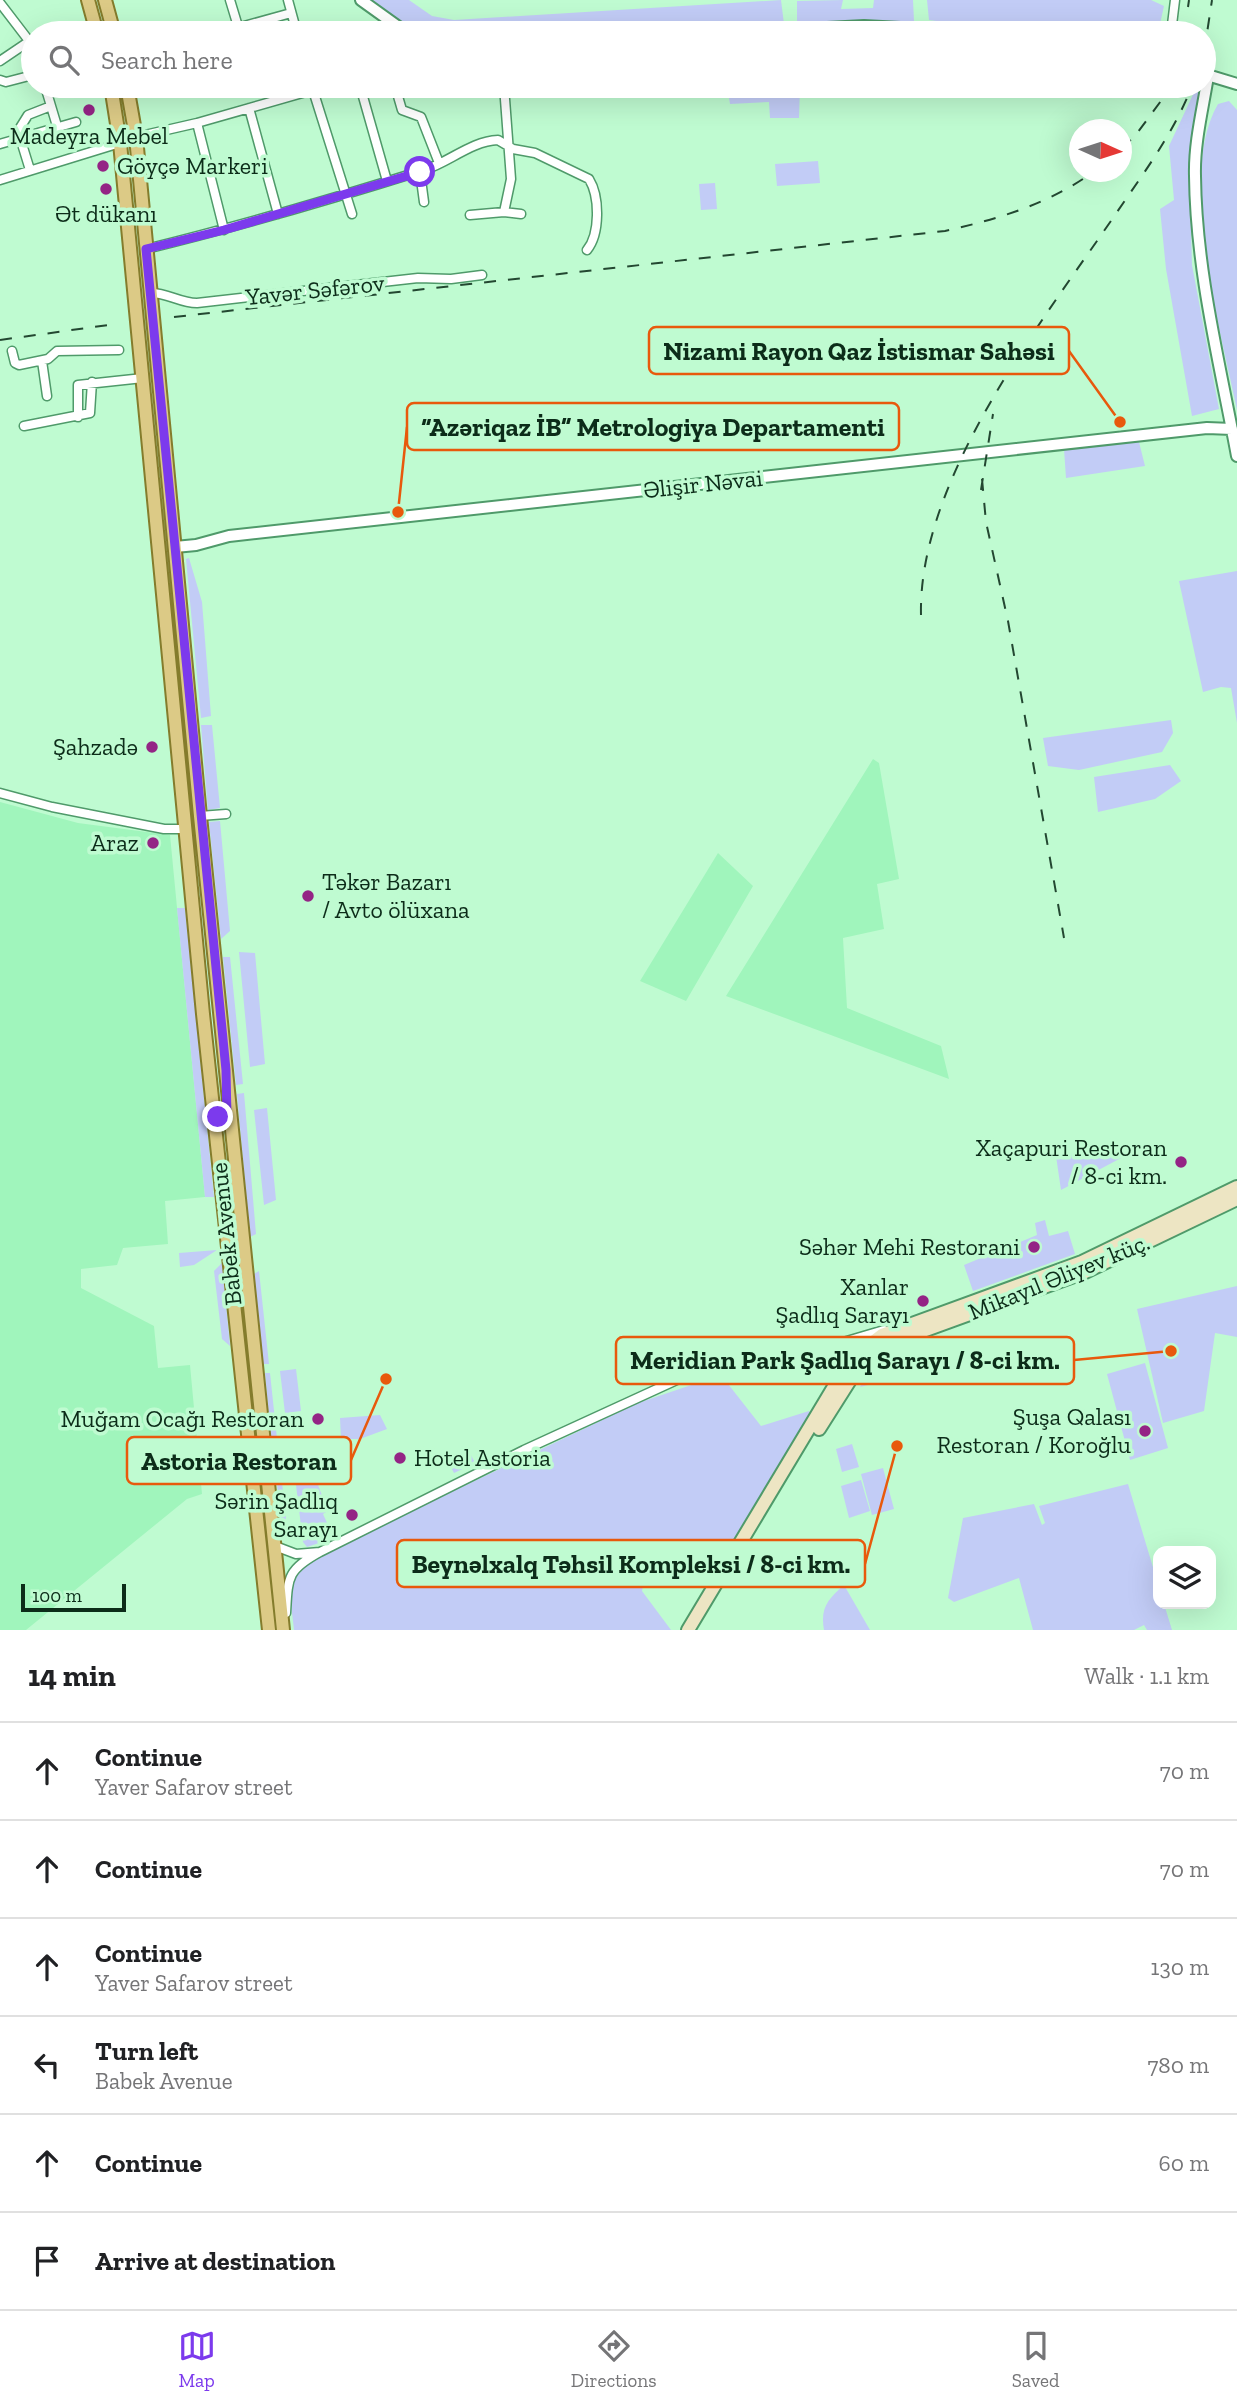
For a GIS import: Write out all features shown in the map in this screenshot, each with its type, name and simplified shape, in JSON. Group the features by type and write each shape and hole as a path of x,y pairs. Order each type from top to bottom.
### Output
{"main road":[{"path":"88,0 94,21"},
{"path":"105,0 111,21"},
{"name":"Babek Avenue","path":"113,98 120,143 203,1014 269,1630"},
{"name":"Babek Avenue","path":"129,98 136,137 200,816 284,1630"},
{"path":"203,1014 209,1037 217,1113 222,1121 227,1116 226,1070"},
{"path":"223,1203 221,1153 224,1145 230,1152 238,1239 246,1269"},
{"path":"688,1630 856,1355 869,1343 907,1324 1082,1262 1237,1187"},
{"name":"Mikayıl Əliyev küç.","path":"697,1630 849,1380 865,1360 887,1344 1084,1272 1237,1199"}],"street":[{"path":"230,0 236,21"},
{"path":"288,0 293,21"},
{"path":"361,0 390,21"},
{"path":"1172,21 1175,0"},
{"path":"0,3 21,29"},
{"path":"267,21 291,13"},
{"path":"0,61 21,49"},
{"path":"0,80 6,82 21,78"},
{"path":"1216,78 1237,84"},
{"path":"49,98 57,126"},
{"path":"136,137 197,123 281,98"},
{"path":"316,98 352,214"},
{"path":"363,98 387,181"},
{"path":"398,98 402,110 416,114 423,121 439,163"},
{"path":"504,212 511,179 505,98"},
{"path":"1203,98 1196,158 1196,198 1206,292 1237,456"},
{"path":"30,170 18,131 28,115 51,106"},
{"path":"249,108 278,214"},
{"path":"0,144 76,122"},
{"path":"197,123 224,230"},
{"path":"146,249 224,230 344,192 420,172 492,141 503,141 508,146 535,153 589,179 595,194 596,236 587,250"},
{"path":"0,180 120,143"},
{"path":"420,172 424,202"},
{"path":"470,215 504,212 521,214"},
{"name":"Yavər Səfərov","path":"151,293 163,293 185,303 197,303 418,278 450,279 482,275"},
{"path":"12,351 15,363 19,365 42,361 57,351 119,350"},
{"path":"42,361 47,396"},
{"path":"78,417 75,389 82,383 143,378"},
{"path":"23,426 78,417 92,408 92,382"},
{"name":"Əlişir Nəvai","path":"175,547 196,545 220,537 1207,428 1234,429"},
{"path":"0,793 52,807 164,829 185,830"},
{"path":"200,816 226,814"},
{"path":"284,1630 288,1580 297,1565 524,1450 681,1378 806,1353 907,1324"},
{"path":"845,1342 887,1344"},
{"path":"845,1342 855,1348 856,1355"},
{"path":"275,1546 296,1554 320,1552"}],"shaded area":[{"path":"371,0 409,0 432,16 454,20 781,0 784,21 400,21"},
{"path":"843,0 841,9 873,8 874,0 913,0 914,21 797,21 797,1"},
{"path":"927,0 1151,0 1164,6 1161,21 929,20"},
{"path":"729,98 800,98 799,118 770,118 769,102 730,104"},
{"path":"1191,98 1198,98 1189,160 1192,265 1219,409 1192,416 1166,269 1160,209 1174,200 1169,146"},
{"path":"1229,101 1237,110 1237,410 1213,297 1201,212 1201,171 1206,135 1218,104"},
{"path":"818,161 820,183 777,186 775,164"},
{"path":"715,183 717,209 701,210 699,184"},
{"path":"1139,442 1145,466 1066,478 1064,449"},
{"path":"189,558 202,602 211,716 201,718 186,559"},
{"path":"1237,571 1237,723 1231,688 1221,687 1203,692 1179,581"},
{"path":"1171,720 1173,733 1162,752 1079,770 1048,766 1043,738"},
{"path":"201,725 212,725 220,808 208,810"},
{"path":"873,759 879,763 899,879 877,884 884,929 843,938 847,1008 941,1046 949,1079 726,996"},
{"path":"1170,765 1181,781 1155,799 1098,812 1094,777"},
{"path":"0,802 78,823 170,835 205,1197 165,1201 168,1244 123,1248 117,1265 81,1269 81,1288 154,1326 158,1368 190,1365 202,1494 187,1499 26,1630 0,1630"},
{"path":"220,821 230,931 221,939 209,822"},
{"path":"718,853 753,886 686,1001 640,981"},
{"path":"177,908 185,908 214,1197 205,1197"},
{"path":"239,952 255,953 265,1064 250,1067"},
{"path":"223,957 230,957 243,1084 236,1085"},
{"path":"244,1093 256,1234 250,1237 237,1094"},
{"path":"267,1108 276,1200 264,1205 254,1110"},
{"path":"1114,1145 1121,1158 1061,1190 1056,1156 1089,1153"},
{"path":"1045,1220 1049,1236 1068,1231 1075,1254 973,1291 964,1265 1037,1235 1035,1223"},
{"path":"217,1250 194,1265 180,1267 179,1253"},
{"path":"222,1263 230,1346 222,1339 214,1271"},
{"path":"259,1271 269,1364 263,1364 254,1274"},
{"path":"1237,1286 1237,1337 1215,1333 1204,1411 1163,1423 1137,1309"},
{"path":"950,1341 956,1363 860,1387 876,1363"},
{"path":"1145,1363 1168,1448 1130,1460 1107,1374"},
{"path":"296,1369 301,1411 285,1413 280,1371"},
{"path":"265,1373 270,1373 277,1439 271,1439"},
{"path":"721,1375 761,1426 809,1411 811,1415 712,1579 694,1575 671,1547 646,1570 642,1591 671,1630 294,1630 290,1596 293,1580 317,1556 638,1403"},
{"path":"380,1415 387,1429 360,1439 341,1439 340,1418"},
{"path":"852,1444 859,1467 842,1472 836,1449"},
{"path":"468,1449 475,1463 454,1473 447,1460"},
{"path":"280,1464 288,1537 283,1538 275,1465"},
{"path":"883,1468 894,1509 872,1515 861,1474"},
{"path":"333,1473 334,1477 318,1485 328,1511 323,1514 334,1538 307,1547 303,1542 295,1477"},
{"path":"861,1480 870,1511 849,1518 841,1486"},
{"path":"1128,1484 1153,1567 1153,1609 1166,1609 1172,1630 1147,1630 1144,1625 1134,1630 1033,1630 1019,1578 954,1602 948,1598 963,1518 1034,1504 1042,1525 1045,1523 1039,1506"},
{"path":"844,1585 870,1630 824,1630 826,1604"}],"railway":[{"path":"1188,7 1189,0"},
{"path":"1209,21 1212,0"},
{"path":"1132,139 1163,98"},
{"path":"921,615 925,564 939,511 988,406 1051,306 1156,154 1187,98"},
{"path":"174,317 945,231 1041,202 1078,182"},
{"path":"0,340 108,325"},
{"path":"981,490 993,414"},
{"path":"982,479 986,522 1008,621 1064,938"}],"place":[{"name":"Madeyra Mebel","path":"89,110"},
{"name":"Göyçə Markeri","path":"103,166"},
{"name":"Ət dükanı","path":"106,189"},
{"name":"Nizami Rayon Qaz İstismar Sahəsi","path":"1120,422"},
{"name":"“Azəriqaz İB” Metrologiya Departamenti","path":"398,512"},
{"name":"Şahzadə","path":"152,747"},
{"name":"Araz","path":"153,843"},
{"name":"Təkər Bazarı / Avto ölüxana","path":"308,896"},
{"name":"Xaçapuri Restoran / 8-ci km.","path":"1181,1162"},
{"name":"Səhər Mehi Restorani","path":"1034,1247"},
{"name":"Xanlar Şadlıq Sarayı","path":"923,1301"},
{"name":"Meridian Park Şadlıq Sarayı / 8-ci km.","path":"1171,1351"},
{"name":"Astoria Restoran","path":"386,1379"},
{"name":"Muğam Ocağı Restoran","path":"318,1419"},
{"name":"Şuşa Qalası Restoran / Koroğlu","path":"1145,1431"},
{"name":"Beynəlxalq Təhsil Kompleksi / 8-ci km.","path":"897,1446"},
{"name":"Hotel Astoria","path":"400,1458"},
{"name":"Sərin Şadlıq Sarayı","path":"352,1515"}],"route":[{"path":"218,1117 218,1120 222,1121 227,1118 226,1070 146,249 224,230 344,192 420,172"}]}
